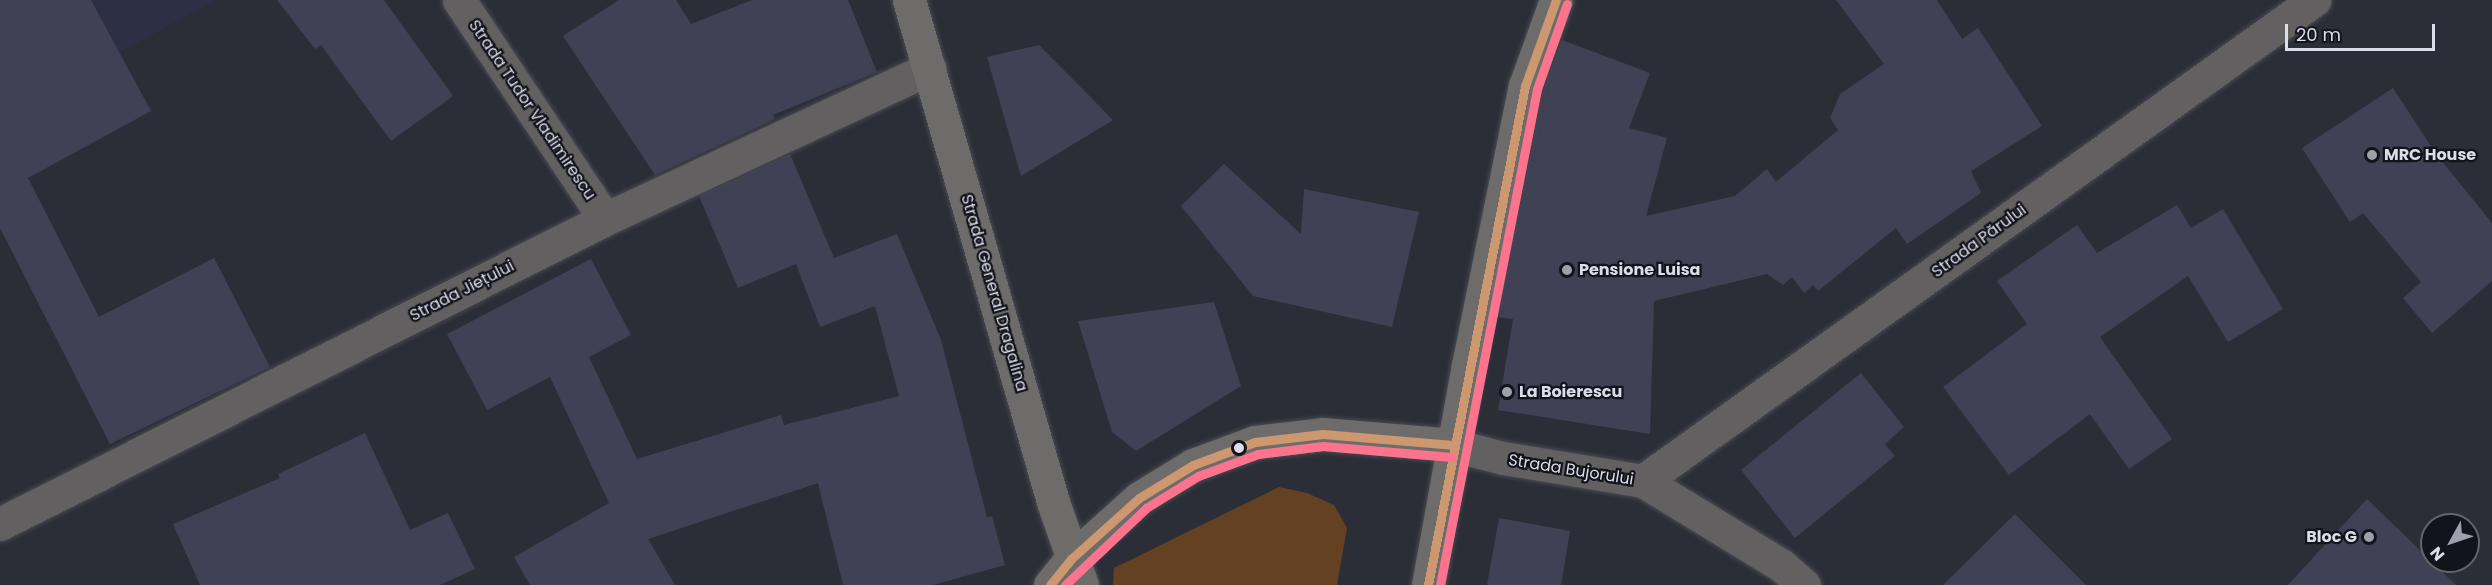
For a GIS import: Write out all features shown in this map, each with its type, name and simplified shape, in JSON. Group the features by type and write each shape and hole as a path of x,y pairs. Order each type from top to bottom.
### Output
{"main road":[{"name":"Strada General Dragalina","path":"909,0 1076,572"},
{"path":"1428,585 1453,446 1526,86 1556,0"},
{"path":"1050,585 1076,572 1139,498 1193,465 1255,442 1323,434 1453,446"}],"street":[{"name":"Strada Tudor Vladimirescu","path":"459,0 605,219"},
{"name":"Strada Părului","path":"1643,481 2314,0"},
{"name":"Strada Jiețului","path":"0,524 605,219 930,68"},
{"name":"Strada Bujorului","path":"1453,446 1503,458 1643,481 1782,566 1804,585"}],"shaded area":[{"path":"0,0 216,0 0,117"},
{"path":"1279,487 1307,493 1334,505 1347,528 1337,585 1113,585 1114,568"}],"building":[{"path":"0,0 91,0 151,111 28,178 99,317 214,258 270,367 110,444 0,228"},
{"path":"277,0 384,0 453,96 391,141 321,45 315,49"},
{"path":"619,0 676,0 691,24 752,0 848,0 877,72 773,115 775,119 655,175 563,36"},
{"path":"1836,0 1937,0 1962,39 1978,28 2042,126 1971,171 1981,193 1907,244 1896,228 1818,291 1813,285 1804,293 1792,277 1783,285 1767,274 1654,301 1650,434 1498,410 1513,319 1497,317 1543,91 1562,40 1650,73 1629,128 1667,138 1646,216 1735,196 1767,169 1776,182 1838,130 1830,118 1840,94 1884,64"},
{"path":"1039,45 1113,120 1021,176 987,57"},
{"path":"2393,88 2436,154 2492,223 2492,281 2432,333 2403,298 2421,282 2363,213 2350,222 2302,148"},
{"path":"790,154 834,258 897,234 941,340 987,517 992,516 1005,565 933,585 843,585 818,483 648,539 675,585 530,585 514,557 609,503 550,377 487,410 447,334 591,259 631,335 589,357 637,459 781,415 784,425 899,396 875,306 820,327 796,264 738,288 699,196"},
{"path":"1224,164 1301,234 1304,189 1419,212 1392,327 1253,296 1181,206"},
{"path":"2177,205 2191,228 2223,209 2283,309 2228,342 2188,276 2100,337 2172,439 2129,469 2090,414 2009,475 1943,387 2027,324 1997,281 2077,225 2097,253"},
{"path":"1214,302 1241,386 1136,451 1112,432 1078,321"},
{"path":"1861,373 1904,427 1885,444 1895,456 1795,538 1741,470"},
{"path":"365,433 410,530 448,513 475,569 440,585 200,585 173,524 280,478 278,474"},
{"name":"Bloc G","path":"2367,499 2420,550 2420,573 2444,573 2456,585 2288,585"},
{"path":"2015,514 2086,585 1943,585"},
{"path":"1499,518 1570,531 1561,585 1487,585"}],"transit line":[{"path":"1428,585 1525,86 1556,0"},
{"path":"1440,585 1537,89 1567,4"},
{"path":"1050,585 1071,559 1139,498 1193,465 1255,442 1323,434 1453,445"},
{"path":"1065,585 1146,508 1198,476 1258,454 1323,446 1452,457"}],"place":[{"name":"MRC House","path":"2372,155"},
{"name":"Pensione Luisa","path":"1567,270"},
{"name":"La Boierescu","path":"1507,392"},
{"name":"Bloc G","path":"2369,537"}]}
